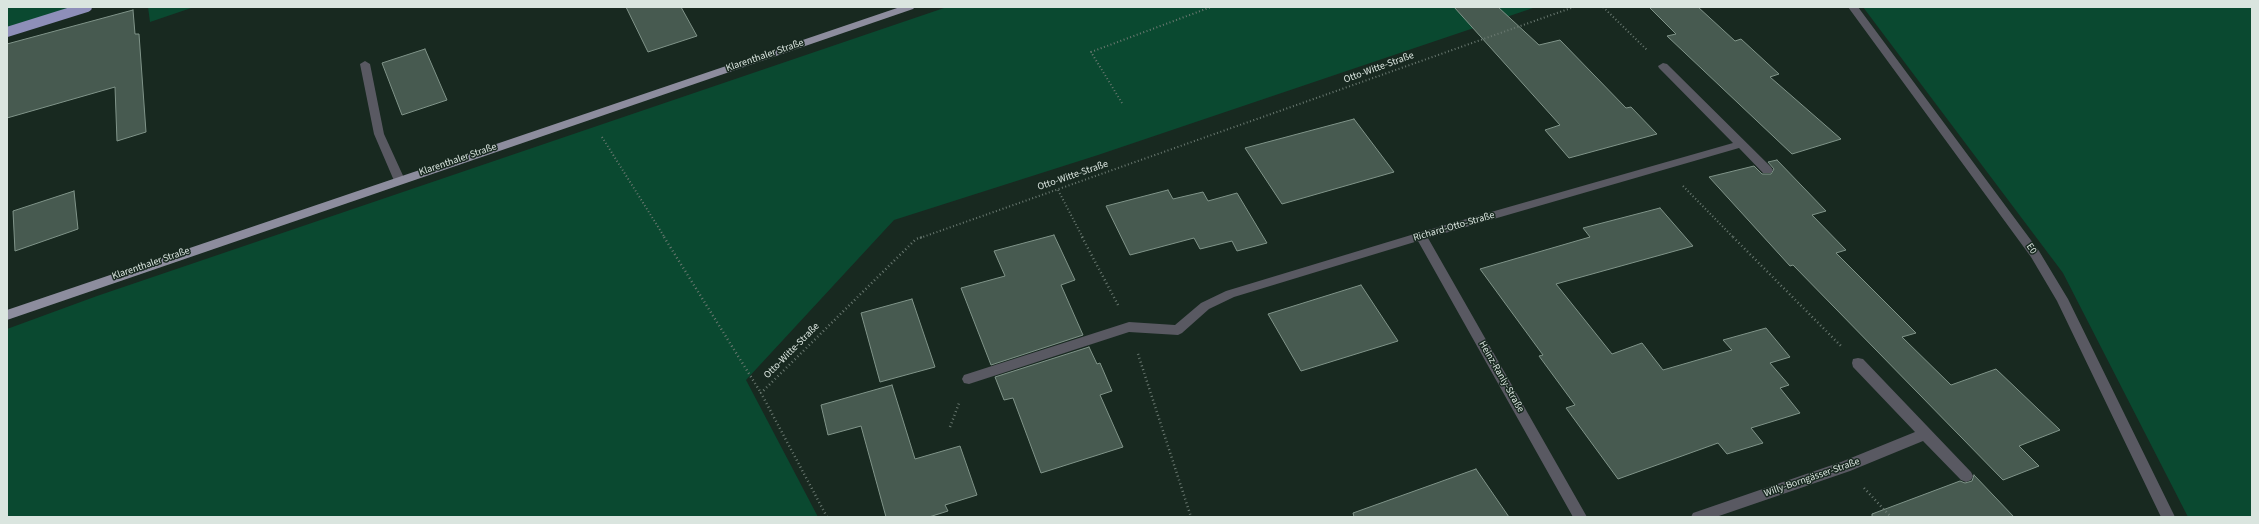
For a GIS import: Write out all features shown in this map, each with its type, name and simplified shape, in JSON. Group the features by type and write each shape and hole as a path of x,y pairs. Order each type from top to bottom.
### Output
{"main road":[{"name":"Klarenthaler Straße","path":"7,315 399,180 910,7"}],"street":[{"name":"E0","path":"1853,7 2035,254 2062,299 2168,517"},
{"path":"365,64 379,134 399,180"},
{"path":"1663,66 1767,170"},
{"name":"Richard-Otto-Straße","path":"970,379 1129,327 1178,330 1205,306 1230,294 1421,236 1741,144"},
{"name":"Heinz-Ranly-Straße","path":"1421,236 1580,517"},
{"path":"1858,363 1966,476"},
{"name":"Willy-Borngässer-Straße","path":"1698,517 1845,467 1925,434"}],"path":[{"path":"1122,103 1091,52 1211,7"},
{"name":"Otto-Witte-Straße","path":"761,393 916,239 1574,7"},
{"path":"1603,7 1663,66"},
{"path":"589,116 761,393 827,517"},
{"path":"1664,166 1858,363"},
{"path":"1845,467 1891,517"}],"green space":[{"path":"7,7 76,7 7,29"},
{"path":"148,7 194,7 150,22"},
{"path":"947,7 1536,7 1098,155 894,220 746,380 818,517 7,517 7,329 97,296"},
{"path":"1863,7 2252,7 2252,517 2188,517 2063,273"}],"building":[{"path":"626,7 681,7 697,36 648,52"},
{"path":"1454,7 1498,7 1539,45 1560,40 1626,108 1631,107 1657,134 1569,158 1545,130 1560,125"},
{"path":"1649,7 1698,7 1735,41 1741,39 1779,74 1770,77 1841,139 1792,154 1667,36 1676,34"},
{"path":"133,10 135,34 139,34 146,132 117,141 115,87 7,118 7,44"},
{"path":"425,49 447,100 402,115 382,63"},
{"path":"1354,119 1394,172 1282,204 1245,148"},
{"path":"1777,160 1826,211 1812,215 1846,250 1836,253 1916,333 1902,337 1951,385 1996,369 2060,430 2019,446 2039,466 2003,480 1793,265 1790,266 1709,177 1754,166 1762,174 1771,174 1774,169 1768,162"},
{"path":"1168,190 1173,199 1203,192 1208,201 1237,193 1267,243 1237,251 1232,241 1200,249 1194,238 1130,255 1106,206"},
{"path":"74,191 78,229 15,251 13,211"},
{"path":"1660,208 1693,246 1556,284 1612,354 1642,343 1663,370 1732,350 1723,340 1766,328 1790,357 1770,363 1789,385 1780,388 1800,413 1751,428 1763,443 1727,454 1718,443 1618,479 1566,408 1575,405 1539,356 1543,355 1480,269 1590,237 1583,228"},
{"path":"1054,235 1075,280 1061,285 1083,335 991,365 961,288 1005,276 994,251"},
{"path":"1361,285 1398,341 1301,371 1268,314"},
{"path":"912,299 935,367 880,382 861,313"},
{"path":"1089,347 1097,364 1100,363 1112,391 1100,395 1123,447 1041,473 1013,398 1004,400 995,377"},
{"path":"892,385 915,459 960,446 977,495 945,505 948,511 929,517 886,517 861,426 828,435 821,405"},
{"path":"1476,469 1509,517 1354,517 1353,513"},
{"path":"1974,475 2014,517 1872,517 1872,514 1960,481 1965,483 1972,481"}],"waterway":[{"path":"7,32 87,7"}]}
